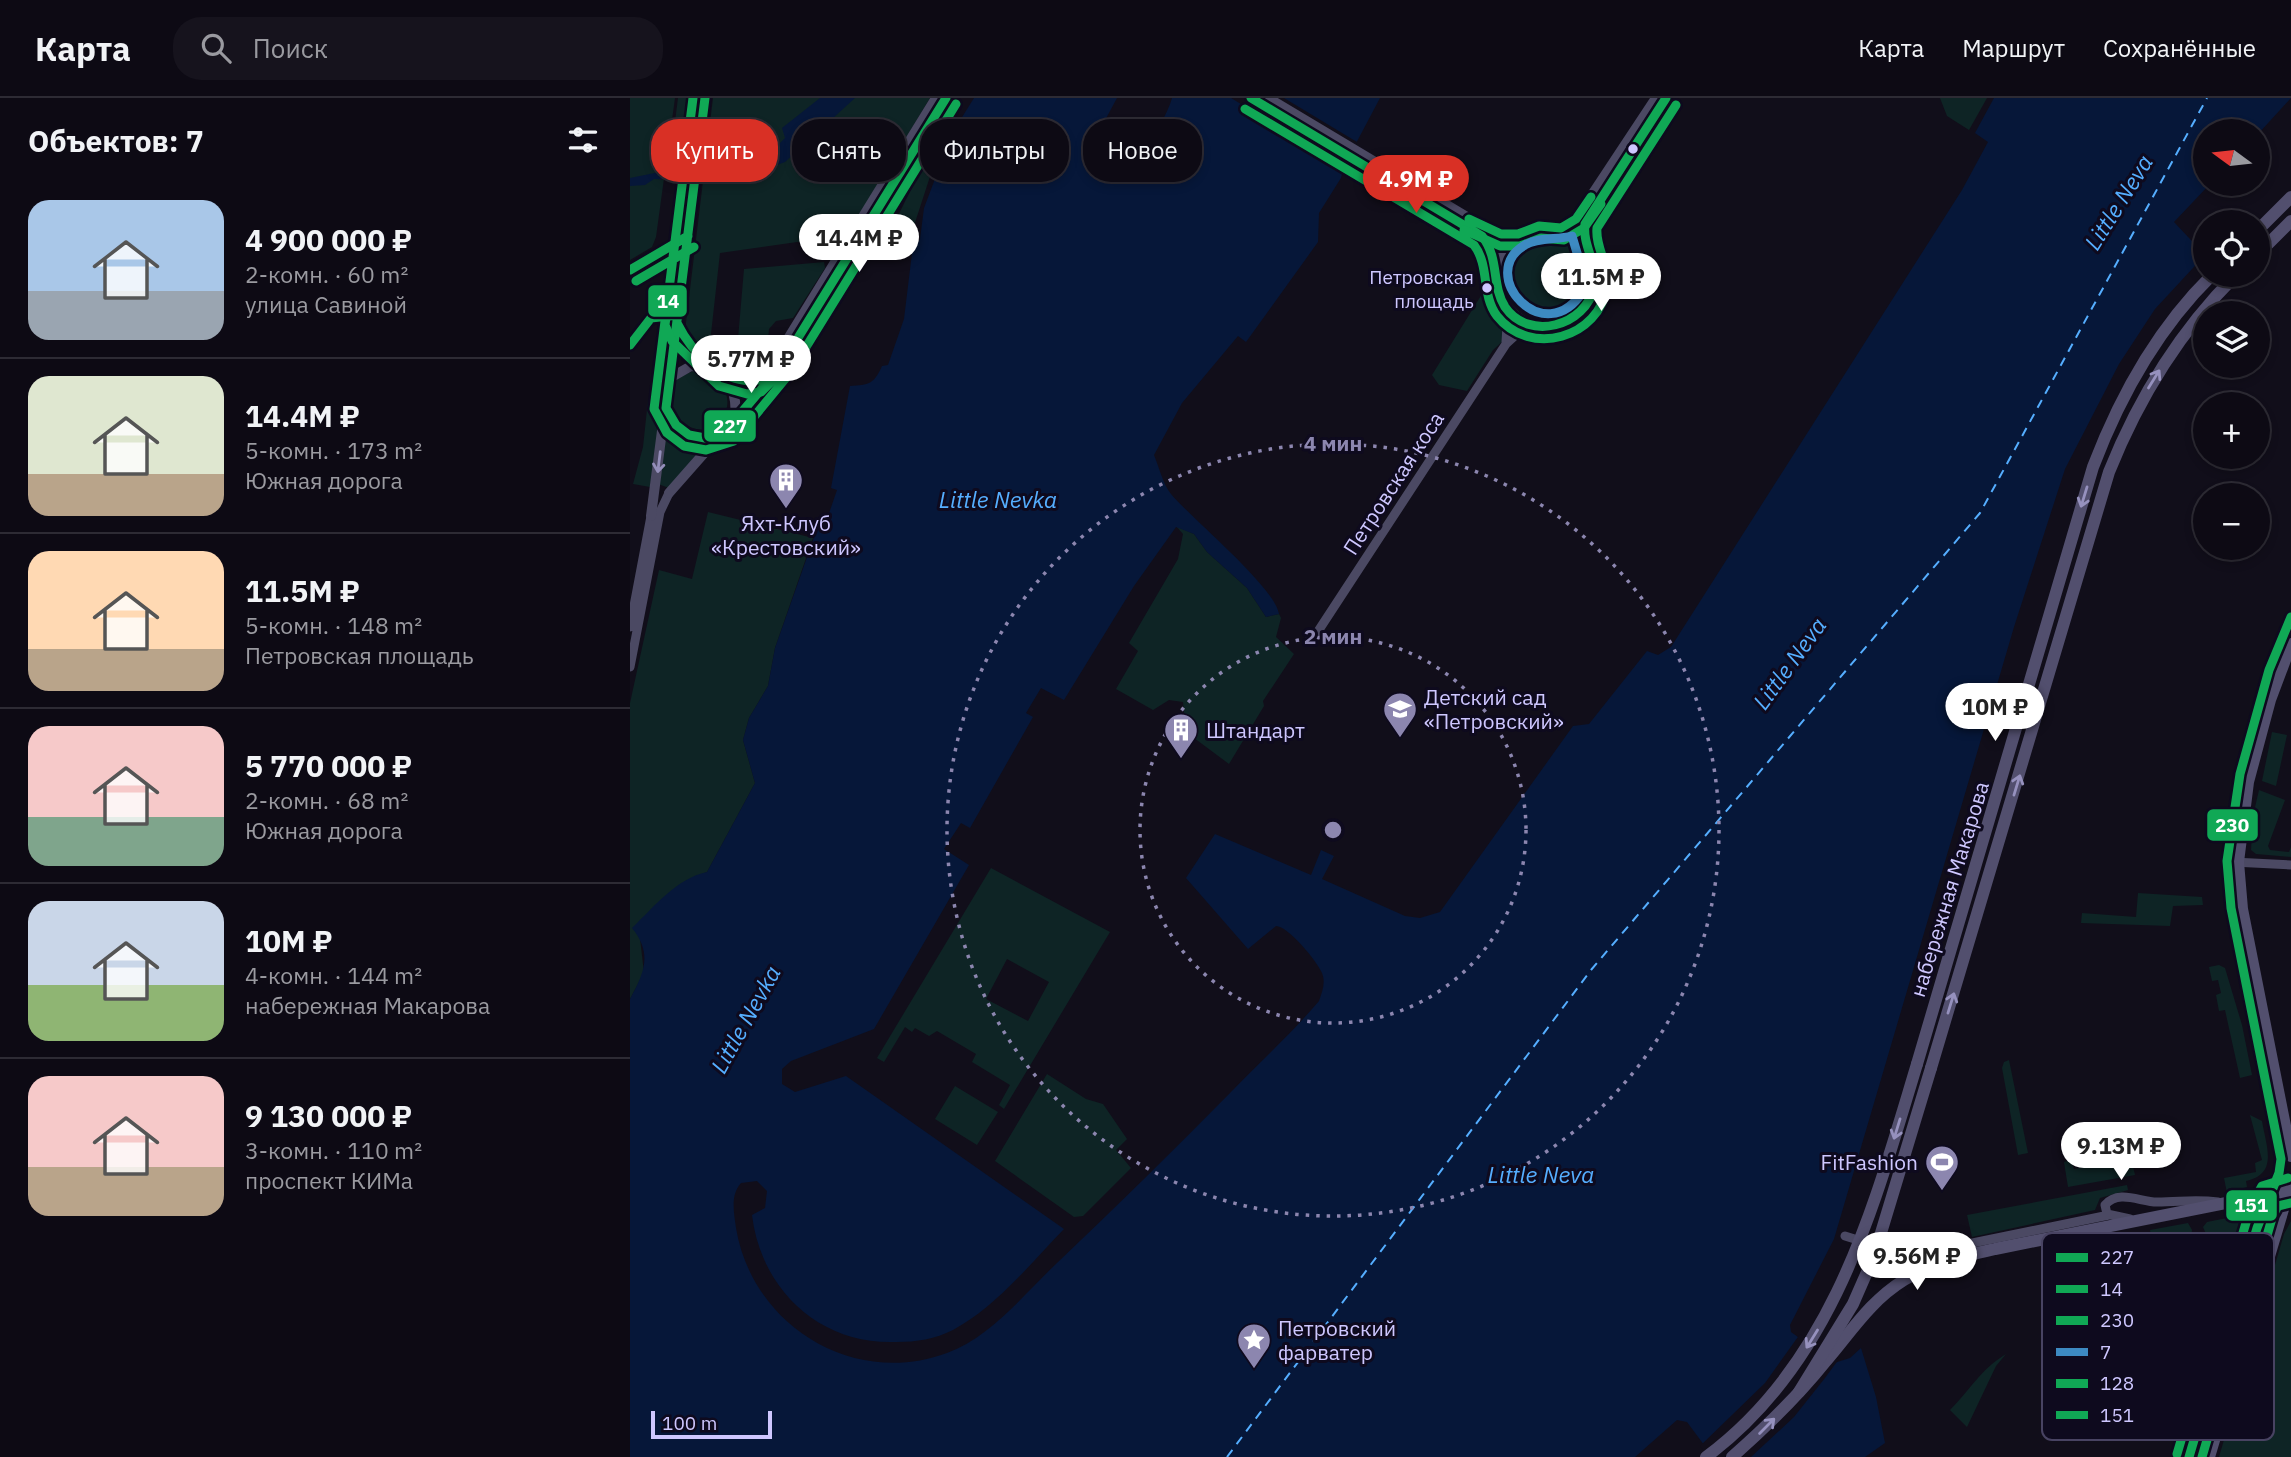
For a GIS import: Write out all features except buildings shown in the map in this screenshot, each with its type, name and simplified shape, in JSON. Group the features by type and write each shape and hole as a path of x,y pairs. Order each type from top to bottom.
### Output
{"main road":[{"path":"2270,218 2291,197"},
{"path":"2270,242 2291,221"},
{"name":"набережная Макарова","path":"1706,1457 1753,1416 1782,1382 1812,1340 1838,1295 1858,1250 1917,1064 2078,516 2106,432 2134,375 2157,341 2202,287"},
{"name":"набережная Макарова","path":"1732,1457 1764,1429 1799,1392 1853,1304 1874,1256 2109,472 2122,439 2150,384 2192,322 2225,287"},
{"path":"2257,1233 2281,1159 2231,908 2233,862 2240,774 2269,670 2291,617"},
{"path":"2291,644 2270,700 2248,782 2233,862 2291,1156"},
{"path":"2074,1233 2223,1203 2289,1193 2274,1242"},
{"path":"1799,1392 1874,1302 1903,1280 1934,1265 2042,1239"},
{"path":"2189,1457 2194,1440"},
{"path":"2209,1457 2214,1440"}],"street":[{"path":"630,627 651,516 696,186 705,98"},
{"path":"670,378 691,366 722,372 748,382 758,380 770,368 936,98"},
{"path":"630,667 660,512 669,493 780,367 946,98"},
{"path":"1251,98 1492,232 1518,234"},
{"path":"1268,98 1482,236 1498,261"},
{"path":"1561,228 1576,219 1656,98"},
{"path":"1583,242 1561,228 1539,226 1518,234 1505,246 1498,261 1497,287 1508,309 1522,321 1539,326 1569,321 1581,312 1590,300 1596,285 1596,270 1583,242 1585,224 1666,98"},
{"name":"Петровская коса","path":"1506,344 1509,329 1508,309"},
{"path":"677,323 682,334 722,372 735,398 734,422"},
{"name":"Петровская коса","path":"1311,642 1506,344 1520,332 1539,326"},
{"path":"666,408 674,426 690,437 713,438 724,432"},
{"path":"2233,862 2291,866"},
{"path":"2109,1215 2104,1210 2105,1205 2120,1197 2155,1202 2189,1198 2223,1203"},
{"path":"1845,1236 1909,1256 2109,1215 2138,1220"}],"green space":[{"path":"630,98 675,98 672,119 651,119 651,182 664,182 656,237 652,247 630,260"},
{"path":"678,98 695,98 693,119 675,119"},
{"path":"713,98 930,98 906,138 906,119 792,119 792,182 879,182 840,247 832,237 720,253 709,352 685,331 703,182 778,182 778,119 710,119"},
{"path":"1940,98 1987,98 1969,130 1947,116"},
{"path":"920,171 920,182 928,182 909,241 905,243 889,234"},
{"path":"1549,235 1565,239 1578,247 1586,260 1590,276 1586,292 1578,305 1565,313 1549,317 1533,313 1520,305 1512,292 1508,276 1512,260 1520,247 1533,239"},
{"path":"680,247 672,311 660,312 666,256"},
{"path":"824,262 825,268 793,318 776,321 769,329 766,354 754,376 730,373 731,366 736,362 744,269"},
{"path":"1482,294 1504,330 1504,340 1493,350 1467,391 1439,385 1432,375"},
{"path":"659,317 671,318 667,360 654,365"},
{"path":"700,368 714,370 727,396 727,409 720,423 704,429 685,425 668,409 673,380"},
{"path":"648,400 662,408 650,487 633,484 643,447"},
{"path":"668,425 685,439 705,444 669,488 658,484"},
{"path":"708,512 813,538 775,648 768,686 749,718 743,740 755,783 707,872 688,880 644,917 640,938 644,973 630,999 630,703 659,570 692,579"},
{"path":"1176,526 1194,534 1207,552 1247,588 1266,617 1279,614 1281,618 1276,637 1294,654 1263,701 1264,706 1229,764 1186,732 1183,702 1169,700 1153,710 1116,689 1138,651 1129,643 1178,559 1183,534"},
{"path":"2272,732 2287,735 2276,786 2262,781"},
{"path":"2259,790 2285,800 2268,846 2270,850 2289,852 2291,847 2291,857 2256,854 2251,850 2253,816"},
{"path":"991,868 1110,932 1004,1109 999,1105 1010,1085 972,1062 976,1054 937,1031 929,1036 915,1028 912,1032 905,1027 884,1062 877,1058","holes":["1007,959 1049,982 1028,1021 986,999"]},
{"path":"2138,893 2202,897 2203,905 2173,906 2170,926 2081,923 2082,913 2136,917"},
{"path":"2219,965 2225,968 2242,1025 2252,1075 2240,1078 2225,1010 2219,1011 2216,995 2221,993 2218,980 2212,981 2209,967"},
{"path":"2009,1060 2028,1153 2018,1155 2002,1068 2004,1062"},
{"path":"1047,1074 1086,1099 1103,1104 1127,1139 1116,1150 1131,1168 1083,1216 1074,1217 995,1161"},
{"path":"955,1086 998,1112 977,1145 935,1119"},
{"path":"2250,1115 2262,1121 2267,1166 2256,1177 2246,1181 2247,1187 2227,1193 2224,1178 2256,1172 2255,1163 2262,1160"},
{"path":"2124,1150 2130,1154 2135,1175 2068,1187 2064,1162 2071,1160 2074,1169 2119,1160 2119,1153"},
{"path":"2127,1185 2128,1190 2100,1198 2095,1210 1972,1237 1967,1215"},
{"path":"2237,1216 2244,1220 2244,1225 2242,1233 2206,1233 2203,1227 2207,1222"},
{"path":"2291,1221 2291,1457 2219,1457 2224,1440 2274,1440 2274,1268 2284,1234"},
{"path":"2188,1223 2192,1230 2192,1233 2151,1233 2150,1230"},
{"path":"2006,1354 1996,1366 1967,1427 1950,1410 1983,1373"}],"water":[{"path":"820,98 855,98 832,119 793,119"},
{"name":"Little Neva","path":"974,98 1117,98 1106,119 1083,119 1083,182 1202,182 1202,119 1163,119 1172,98 1380,98 1344,166 1341,178 1319,213 1318,242 1246,342 1238,336 1182,403 1154,455 1171,494 1249,571 1274,602 1279,614 1266,617 1247,588 1207,552 1194,534 1176,527 1134,586 1064,700 1041,688 1026,713 1033,717 970,828 961,823 944,849 969,865 874,1029 791,1061 782,1069 782,1084 795,1092 846,1076 1064,1229 998,1297 953,1330 919,1341 868,1340 843,1334 819,1323 799,1308 781,1289 758,1242 752,1215 765,1208 767,1191 757,1181 741,1183 734,1199 736,1228 746,1263 762,1293 785,1319 812,1340 843,1354 877,1362 912,1362 947,1353 963,1346 993,1325 1166,1157 1319,1001 1324,984 1322,973 1295,938 1276,926 1248,949 1186,878 1215,834 1311,875 1321,850 1334,856 1322,879 1405,916 1420,918 1440,912 1573,726 1589,724 1647,651 1658,655 1671,647 1962,190 1988,142 1975,133 1994,98 2291,98 2270,121 2193,119 2193,196 2199,196 2174,222 2193,242 2193,268 2155,309 2119,364 2065,469 2014,627 1834,1239 1790,1325 1791,1332 1834,1363 1850,1358 1861,1348 1876,1397 1885,1443 1865,1457 1713,1457 1687,1422 1677,1420 1635,1457 630,1457 630,999 644,964 643,946 632,928 676,887 707,872 755,783 743,740 749,718 768,686 775,648 818,526 825,525 837,490 831,488 850,386 870,382 882,366 888,365 904,319 912,253 920,239 924,208 934,182 1069,182 1069,119 961,119"},
{"path":"792,120 792,156 778,165 778,144 785,138 782,128"},
{"path":"651,174 651,181 645,185 630,186 630,178"}],"pier":[{"path":"1231,98 1284,98 1357,142 1344,166"},
{"path":"1800,1334 1839,1359 1825,1378 1794,1417 1751,1457 1708,1457 1700,1446 1765,1383"}],"ferry route":[{"path":"1227,1457 1591,970 1980,513 2207,98"}],"transit line":[{"name":"14","path":"693,98 654,409 667,433 684,446 706,450 734,441 790,373 956,104"},
{"name":"227","path":"705,98 666,408 676,425 689,435 705,438 725,432 780,367 946,98"},
{"name":"227","path":"1251,98 1482,236 1491,254 1498,290 1505,307 1515,318 1542,326 1569,320 1589,300 1595,279 1585,224 1666,98"},
{"name":"14","path":"1245,109 1474,245 1482,262 1489,299 1497,316 1511,329 1544,339 1562,336 1578,329 1592,319 1602,304 1607,278 1597,228 1676,105"},
{"name":"227","path":"1469,219 1501,234 1518,234 1539,226 1561,228 1576,219 1591,197"},
{"name":"14","path":"1464,230 1500,246 1520,246 1541,238 1564,240 1584,228 1601,204"},
{"name":"227","path":"630,270 688,236"},
{"name":"7","path":"1572,236 1583,273 1583,291 1568,308 1551,314 1535,311 1521,302 1511,288 1508,273 1512,258 1530,242 1572,236"},
{"name":"14","path":"636,281 694,247"},
{"name":"14","path":"667,309 665,325 672,341 719,386 747,394 761,392 785,368"},
{"name":"227","path":"630,345 651,318 678,315"},
{"name":"227","path":"677,323 700,356 710,365 733,377 758,380 775,360"},
{"name":"230","path":"2256,1233 2279,1173 2281,1159 2231,908 2227,861 2240,774 2269,670 2291,617"},
{"name":"151","path":"2243,1233 2251,1206 2262,1186 2288,1178"},
{"name":"128","path":"2268,1233 2278,1206 2291,1203"},
{"name":"151","path":"2177,1454 2181,1440"},
{"name":"230","path":"2189,1457 2194,1440"},
{"name":"128","path":"2202,1457 2207,1440"}],"place":[{"name":"Петровская площадь","path":"1487,288"},
{"name":"Яхт-Клуб «Крестовский»","path":"786,510"},
{"name":"Детский сад «Петровский»","path":"1400,739"},
{"name":"Штандарт","path":"1181,760"},
{"name":"FitFashion","path":"1942,1192"},
{"name":"Петровский фарватер","path":"1254,1370"}],"water label":[{"name":"Little Nevka","path":"998,499"},
{"name":"Little Nevka","path":"745,1019"}]}
